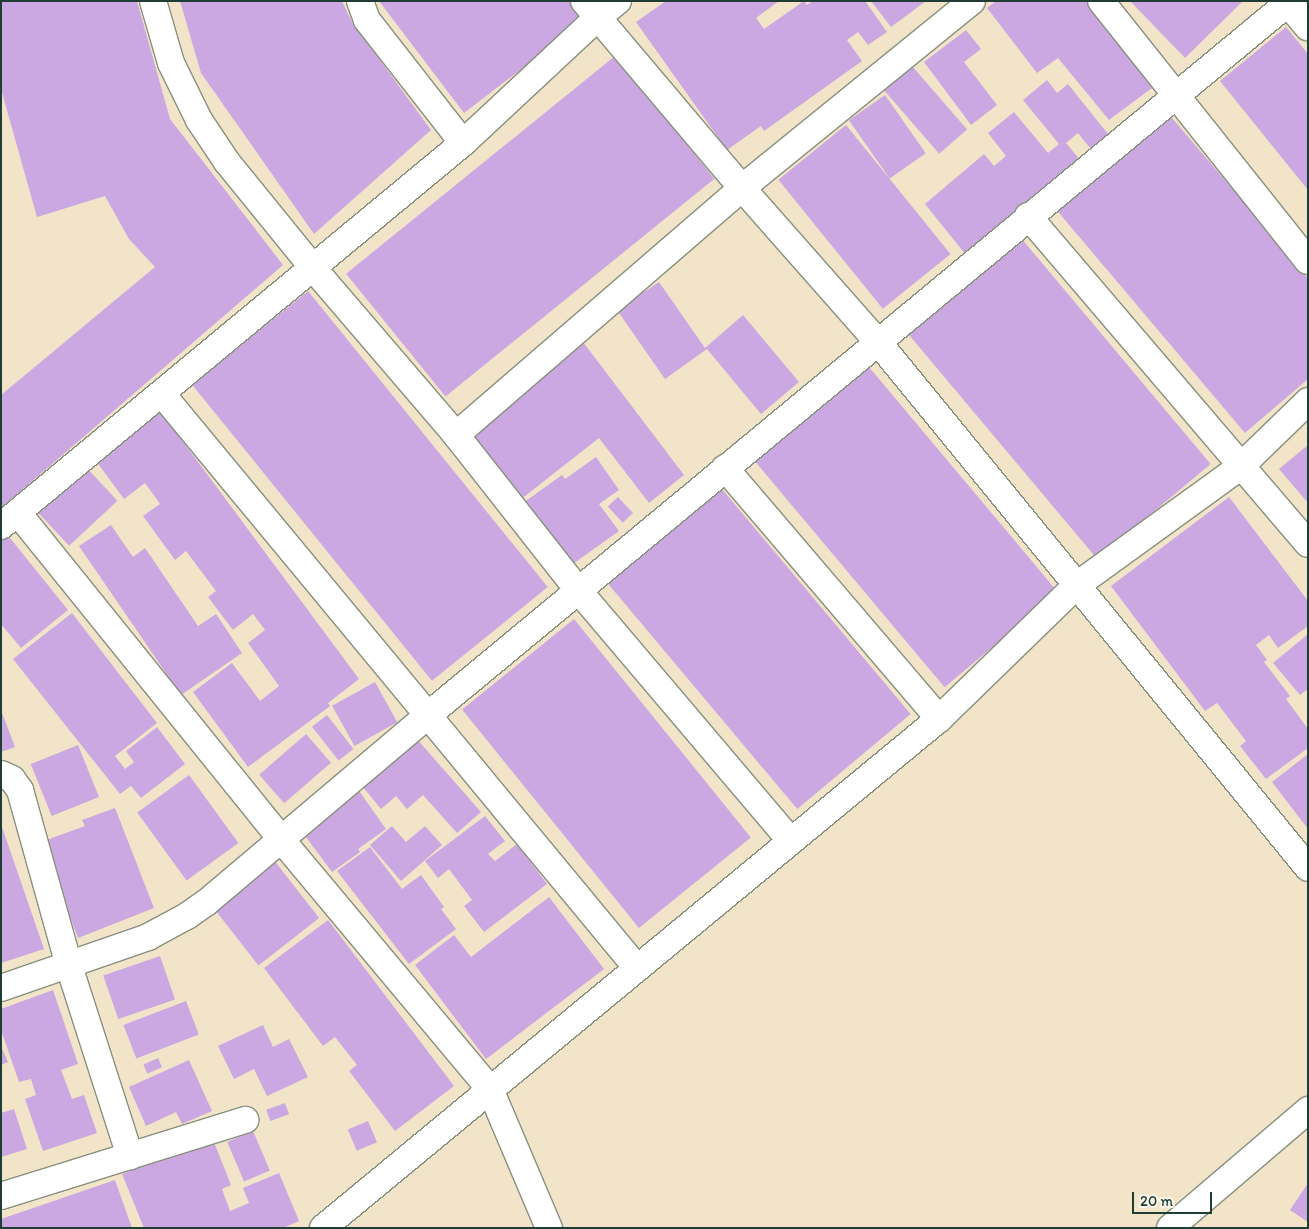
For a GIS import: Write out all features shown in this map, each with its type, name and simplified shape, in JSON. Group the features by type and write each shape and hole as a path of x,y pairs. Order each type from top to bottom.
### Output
{"street":[{"path":"153,1 171,63 199,120 227,162 313,268 456,435 578,590 791,841"},
{"path":"360,1 368,20 463,143"},
{"path":"549,1228 490,1089 10,520 463,143 591,10 618,1"},
{"path":"456,435 742,188 972,1"},
{"path":"1101,1 1308,261"},
{"path":"1,988 69,966 148,937 187,916 207,902 280,838 1287,2 1308,26"},
{"path":"591,10 742,188 878,342 1308,868"},
{"path":"1028,216 1308,544"},
{"path":"162,394 637,968"},
{"path":"323,1228 939,719 1076,585 1240,466 1308,401"},
{"path":"725,468 939,719"},
{"path":"1,774 12,780 20,790 69,966 130,1156"},
{"path":"1170,1228 1308,1110"},
{"path":"1,1196 245,1120"}],"building":[{"path":"1,1 137,1 170,119 283,265 1,508 1,395 155,267 129,239 105,196 37,217 1,89"},
{"path":"180,1 342,1 352,22 431,130 314,234 201,73"},
{"path":"379,1 571,1 585,20 464,113"},
{"path":"666,1 779,1 756,18 764,29 804,1 807,5 813,1 865,1 887,32 868,45 858,32 847,40 862,61 764,131 761,126 727,150 636,22"},
{"path":"871,1 926,1 891,27"},
{"path":"996,1 1086,1 1152,88 1109,120 1058,58 1037,73 987,8"},
{"path":"1130,1 1243,1 1185,58"},
{"path":"1286,27 1308,54 1308,190 1220,81"},
{"path":"966,30 981,49 964,62 997,105 971,125 924,62"},
{"path":"615,56 714,179 446,397 346,274"},
{"path":"912,66 967,129 939,154 884,90"},
{"path":"1047,80 1057,93 1068,84 1108,134 1090,148 1078,133 1066,143 1081,161 966,255 925,204 984,154 994,166 1006,156 988,133 1014,112 1048,153 1059,144 1023,100"},
{"path":"885,95 926,153 890,178 849,120"},
{"path":"1167,112 1308,278 1308,379 1245,433 1054,207"},
{"path":"846,125 950,254 883,309 778,180"},
{"path":"1021,238 1211,464 1097,559 908,333"},
{"path":"659,282 705,348 743,315 799,382 761,414 707,349 665,379 617,310"},
{"path":"308,291 548,587 432,681 192,385"},
{"path":"583,342 684,475 649,503 599,438 520,500 471,437"},
{"path":"869,367 1058,592 945,687 756,462"},
{"path":"158,408 359,679 328,703 330,706 248,767 193,692 232,663 260,701 279,686 248,643 265,630 253,614 233,630 208,597 216,591 186,551 175,560 143,516 160,504 145,483 124,499 93,457"},
{"path":"1308,445 1308,503 1279,469"},
{"path":"596,457 619,490 599,504 619,531 570,566 523,503 562,475 565,479"},
{"path":"84,465 117,501 69,546 36,510"},
{"path":"721,488 911,714 797,809 608,583"},
{"path":"618,497 633,513 623,523 608,507"},
{"path":"1229,497 1308,601 1308,626 1278,648 1269,635 1256,645 1267,660 1264,662 1290,696 1286,699 1308,729 1308,748 1266,779 1240,746 1246,741 1217,703 1205,711 1111,586"},
{"path":"111,525 133,557 145,548 198,626 216,614 242,653 181,695 79,546"},
{"path":"6,533 68,610 21,648 1,624 1,537"},
{"path":"72,613 157,723 115,756 125,769 134,762 126,751 157,727 185,764 141,798 131,786 120,794 13,659"},
{"path":"574,619 751,837 639,928 462,710"},
{"path":"1308,634 1308,689 1300,695 1273,663"},
{"path":"375,682 397,722 354,746 332,706"},
{"path":"1,710 15,747 1,752"},
{"path":"327,715 353,749 339,761 312,727"},
{"path":"306,734 331,763 284,803 259,775"},
{"path":"416,738 481,812 457,833 423,795 407,809 396,796 381,809 362,786"},
{"path":"78,745 99,797 52,816 31,764"},
{"path":"1308,754 1308,829 1272,782"},
{"path":"189,775 238,843 187,881 137,813"},
{"path":"357,788 386,829 358,849 360,852 332,872 300,829"},
{"path":"115,808 154,908 78,938 41,842 85,826 82,820"},
{"path":"485,816 505,841 488,854 495,861 517,844 547,884 484,932 464,906 472,900 449,869 438,878 425,861"},
{"path":"1,824 44,949 1,963"},
{"path":"392,826 406,842 425,826 442,845 401,881 370,845"},
{"path":"370,847 402,889 421,875 444,907 441,909 456,929 409,964 337,871"},
{"path":"273,859 319,918 258,966 212,906"},
{"path":"549,897 604,969 486,1059 415,965 454,935 471,957"},
{"path":"328,920 454,1086 395,1131 349,1071 357,1065 335,1037 323,1046 264,968"},
{"path":"160,956 175,999 118,1019 103,976"},
{"path":"53,990 78,1064 61,1070 72,1099 84,1095 97,1133 43,1151 25,1099 36,1095 31,1079 19,1082 1,1030 1,1009"},
{"path":"186,1001 199,1035 136,1059 123,1025"},
{"path":"263,1025 273,1047 289,1039 308,1077 267,1096 254,1069 234,1079 218,1046"},
{"path":"1,1046 8,1062 1,1065"},
{"path":"158,1058 162,1067 147,1074 143,1065"},
{"path":"189,1060 212,1111 182,1124 176,1112 146,1126 129,1087"},
{"path":"285,1103 289,1114 270,1121 266,1110"},
{"path":"14,1109 27,1149 1,1157 1,1113"},
{"path":"368,1121 377,1142 357,1151 348,1130"},
{"path":"253,1131 270,1171 244,1182 227,1142"},
{"path":"212,1137 231,1185 222,1189 230,1211 249,1203 243,1188 279,1173 299,1221 283,1228 144,1228 122,1174"},
{"path":"115,1180 132,1228 1,1228 1,1219"},
{"path":"1308,1183 1308,1222 1290,1210"}]}
